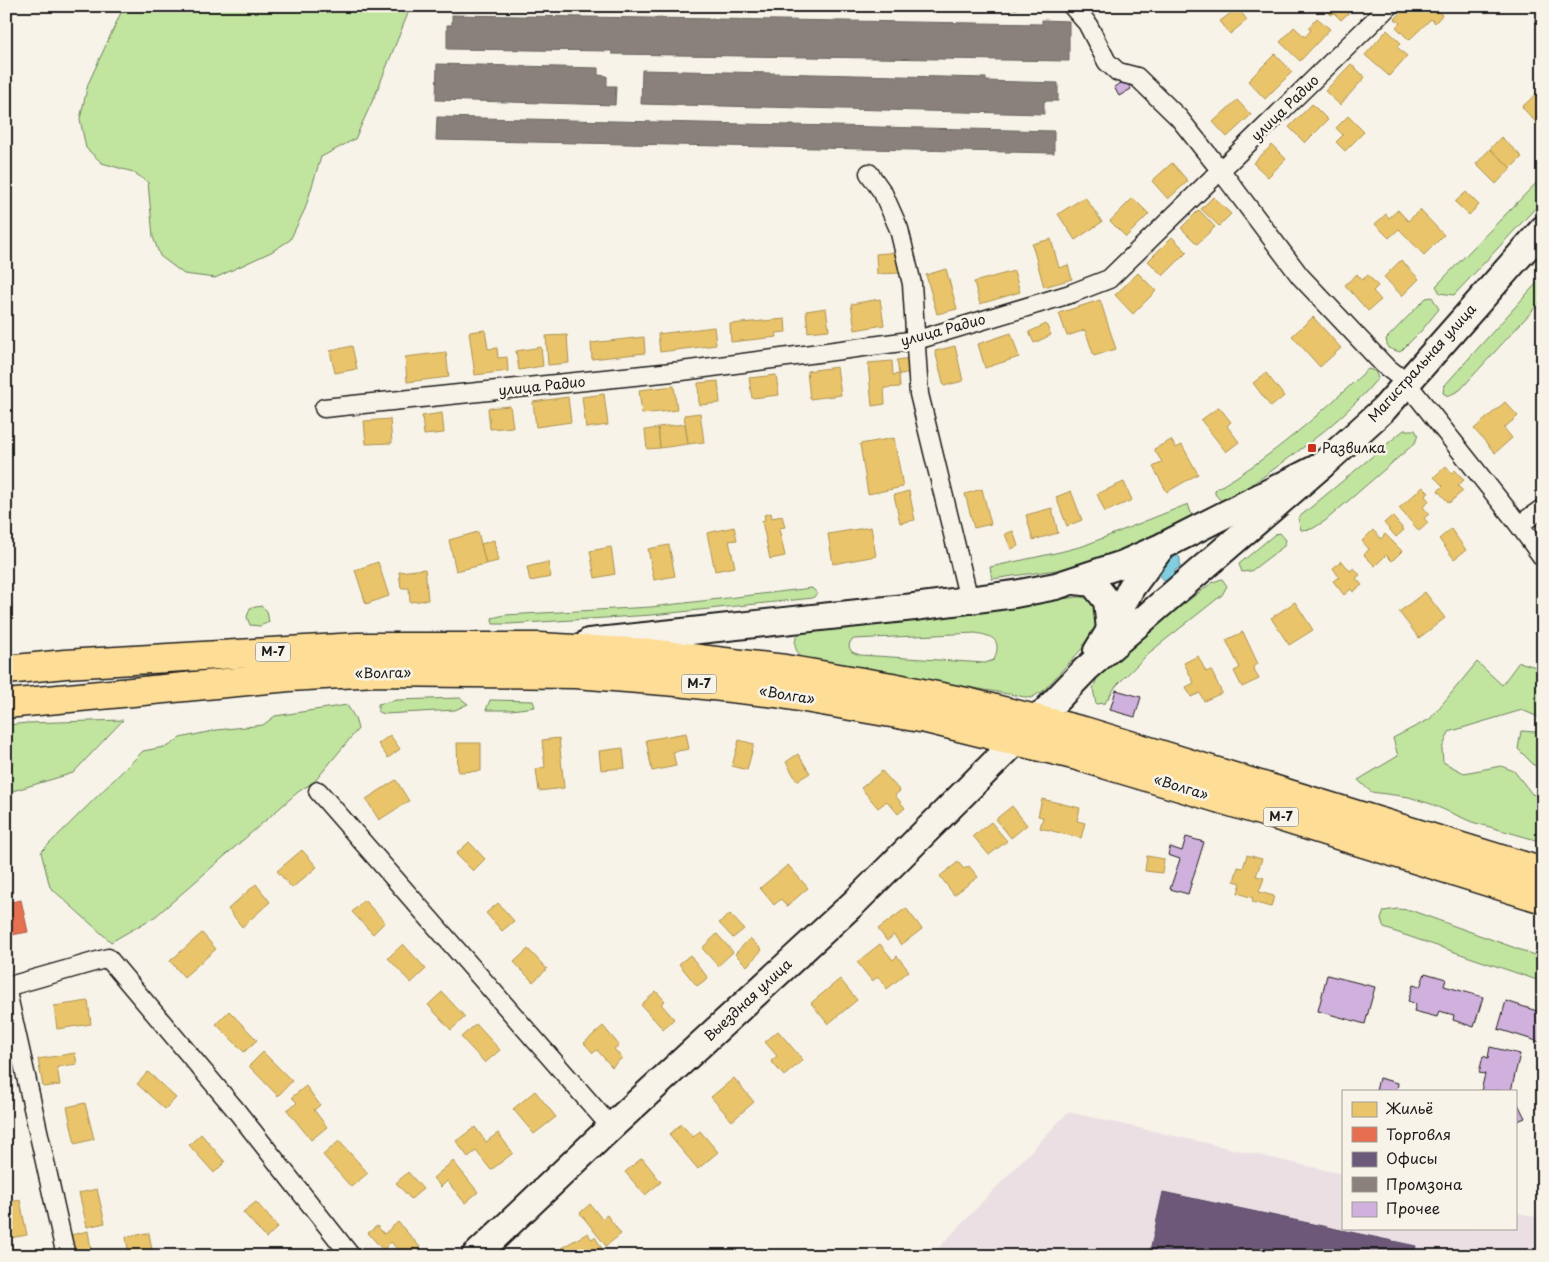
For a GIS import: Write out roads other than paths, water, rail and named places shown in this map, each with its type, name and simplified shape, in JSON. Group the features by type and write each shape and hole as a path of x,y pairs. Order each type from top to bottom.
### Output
{"highway":[{"name":"«Волга»","path":"6,670 65,664 357,647 539,647 649,653 785,669 892,687 1038,719 1094,734 1543,872"},
{"name":"«Волга»","path":"6,704 289,677 376,672 576,674 677,682 776,693 926,719 1077,756 1543,899"}],"main road":[{"name":"Магистральная улица","path":"1086,669 1171,588 1321,466 1384,409 1543,229"},
{"path":"539,647 969,600 1084,582 1124,564 1155,555 1321,466"},
{"path":"1084,582 1131,588 1171,588 1155,555"},
{"path":"1038,719 1086,669 1110,630 1131,588 1155,555"},
{"path":"1084,582 1107,601 1110,630"},
{"name":"Выездная улица","path":"484,1253 611,1127 855,902 1017,740"}],"street":[{"path":"1072,6 1087,23 1107,62 1118,72 1137,77 1179,118 1221,170 1300,276 1384,365 1406,382 1543,558"},
{"name":"улица Радио","path":"324,408 682,371 916,340 1070,294 1109,279 1389,6"},
{"path":"869,173 883,193 899,229 912,284 919,394 969,600"},
{"path":"1519,525 1543,508"},
{"path":"318,791 611,1127"},
{"path":"66,1256 6,987 108,958 235,1109 351,1256"}],"water":[{"path":"1170,555 1177,555 1180,558 1180,567 1175,570 1174,578 1166,581 1161,577 1161,572 1157,571"}],"place":[{"name":"Развилка","path":"1312,448"}]}
